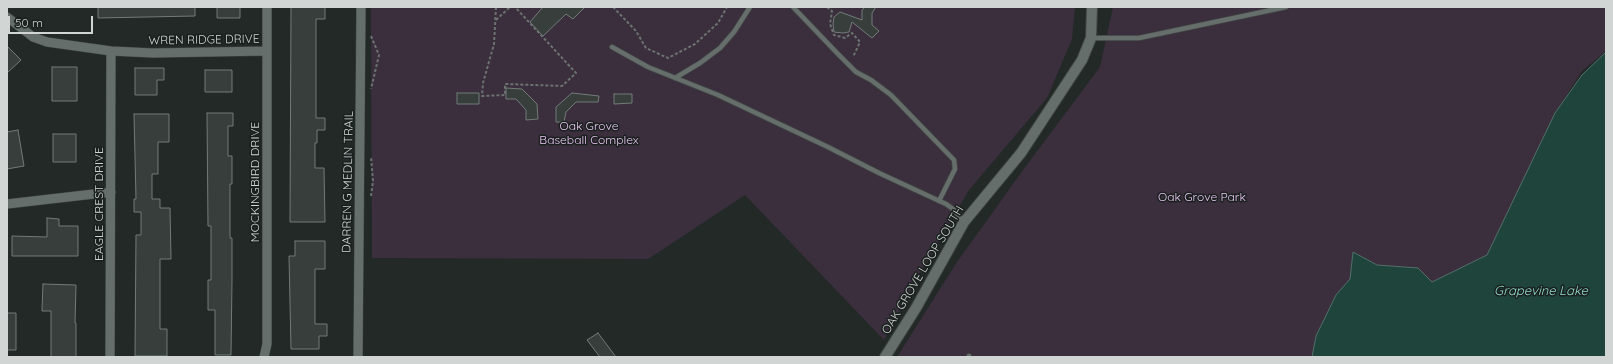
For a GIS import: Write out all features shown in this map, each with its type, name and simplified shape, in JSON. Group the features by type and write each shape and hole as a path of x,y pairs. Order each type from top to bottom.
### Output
{"street":[{"name":"MOCKINGBIRD DRIVE","path":"264,357 267,344 267,7"},
{"name":"DARREN G MEDLIN TRAIL","path":"358,357 361,7"},
{"path":"1091,38 1092,7"},
{"name":"WREN RIDGE DRIVE","path":"7,17 33,37 47,42 111,51 153,53 267,51"},
{"name":"OAK GROVE LOOP SOUTH","path":"885,357 916,308 964,222 1020,153 1076,70 1091,38"},
{"name":"EAGLE CREST DRIVE","path":"110,357 111,51"},
{"path":"7,204 111,192"}],"lane":[{"path":"676,78 720,48 734,32 750,7"},
{"path":"793,7 856,72 891,95 954,160 955,169 939,201"},
{"path":"1091,38 1139,38 1286,7"},
{"path":"612,47 648,67 718,95 939,201 953,209 964,222"}],"path":[{"path":"496,7 494,44 483,83 482,96 505,95 504,84 562,86 576,73 515,7"},
{"path":"496,21 510,7"},
{"path":"613,7 636,31 646,48 668,58 695,44 718,23 727,7"},
{"path":"827,7 832,11 830,24 834,34 845,38 852,33 860,42 852,58"}],"green space":[{"name":"Oak Grove Baseball Complex","path":"371,7 1075,7 1072,39 1047,98 969,190 918,276 884,340 745,195 648,259 372,258"},
{"name":"Oak Grove Park","path":"1113,7 1606,7 1606,51 1582,71 1555,113 1487,255 1432,282 1418,268 1377,265 1353,252 1350,279 1336,295 1316,336 1312,357 897,357 957,262 1100,67"}],"water":[{"name":"Grapevine Lake","path":"1606,52 1606,357 1312,357 1316,336 1336,295 1350,279 1353,252 1377,265 1418,268 1432,282 1487,255 1555,113 1582,75"}],"building":[{"path":"98,7 195,7 195,16 98,18"},
{"path":"217,7 240,7 240,18 217,18"},
{"path":"291,7 325,7 325,19 316,19 316,118 325,118 325,130 317,130 317,143 315,143 315,168 324,168 325,222 290,222"},
{"path":"543,7 585,7 573,19 566,14 543,36 530,22"},
{"path":"865,7 876,7 872,13 872,25 879,31 872,38 852,22 849,32 834,32 834,17 840,12 862,20 862,10"},
{"path":"7,46 21,60 7,73"},
{"path":"52,67 77,67 77,101 52,101"},
{"path":"135,68 164,68 164,80 157,80 157,95 135,95"},
{"path":"205,70 232,70 232,92 205,92"},
{"path":"506,88 522,89 537,104 538,119 526,120 526,110 516,99 506,99"},
{"path":"457,93 479,93 479,104 457,104"},
{"path":"572,93 599,96 598,102 576,102 566,112 564,122 556,122 556,107"},
{"path":"614,94 632,94 632,103 614,104"},
{"path":"207,113 233,113 233,126 228,126 228,156 232,156 232,184 230,184 230,238 232,238 231,355 215,355 215,310 208,310 208,280 211,280 211,226 208,226"},
{"path":"134,114 169,114 169,142 158,142 158,174 152,174 152,199 160,199 160,208 170,208 171,259 160,259 160,329 167,329 167,356 135,356 136,235 141,235 141,212 134,212 134,199 136,199"},
{"path":"18,130 24,166 7,169 7,132"},
{"path":"53,134 76,134 76,162 53,162"},
{"path":"47,218 59,219 59,226 78,226 78,256 12,256 12,236 47,237"},
{"path":"295,241 325,241 325,269 315,269 315,324 327,324 327,336 319,336 319,349 291,349 289,256 295,256"},
{"path":"43,284 76,285 76,357 51,357 51,311 42,311"},
{"path":"7,313 16,313 16,350 7,350"},
{"path":"598,333 616,357 600,357 587,340"}]}
